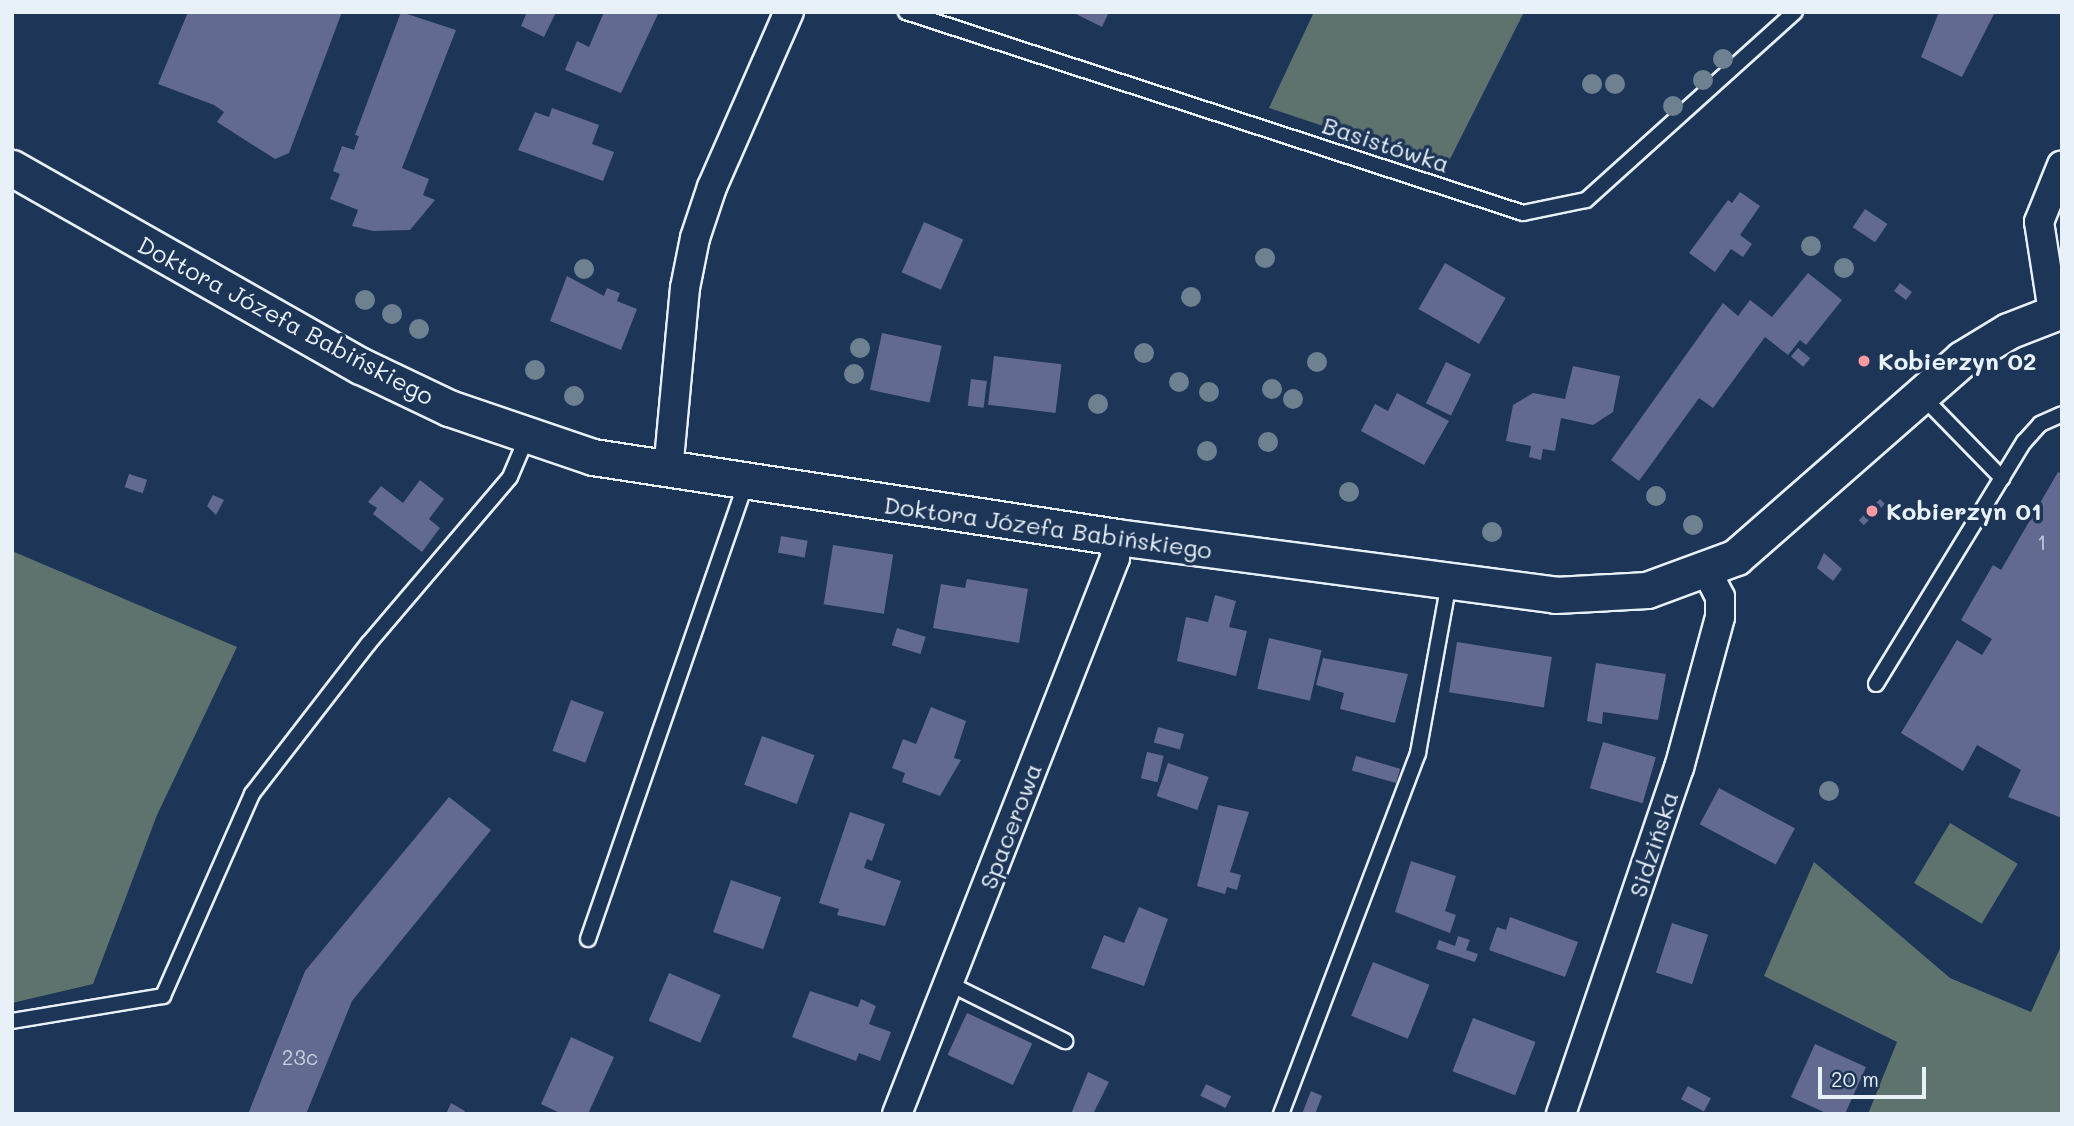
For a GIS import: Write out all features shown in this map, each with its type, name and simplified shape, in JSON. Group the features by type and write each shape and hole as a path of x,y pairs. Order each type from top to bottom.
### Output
{"street":[{"path":"668,471 683,301 695,238 789,12"},
{"path":"2057,311 2039,222 2062,165"},
{"name":"Doktora Józefa Babińskiego","path":"12,168 361,366 527,438 668,471 746,483 1449,583 1602,595 1647,590 1707,572 1764,537 1962,359 2057,311"},
{"name":"Spacerowa","path":"897,1114 1115,558 1117,537"},
{"name":"Sidzińska","path":"1561,1114 1679,768 1720,617 1720,597 1707,572"}],"lane":[{"name":"Basistówka","path":"906,12 1523,212 1586,200 1795,12"},
{"path":"1921,395 2003,478"},
{"path":"1876,684 2003,478 2040,424 2062,414"},
{"path":"12,1021 163,996 252,794 368,644 510,477 527,438"},
{"path":"588,939 746,483"},
{"path":"1281,1114 1418,753 1449,583"},
{"path":"948,983 1065,1041"}],"green space":[{"path":"1314,12 1524,12 1446,167 1269,108"},
{"path":"12,551 237,647 157,815 93,984 12,1003"},
{"path":"1950,823 2018,864 1982,924 1914,883"},
{"path":"1814,862 1950,978 2031,1012 2062,944 2062,1114 1868,1114 1897,1042 1764,976"}],"building":[{"path":"188,12 342,12 289,153 275,159 217,122 224,112 214,105 158,84"},
{"path":"401,12 456,30 402,168 429,179 423,195 435,200 410,230 373,231 352,226 358,210 330,199 340,174 333,171 342,146 354,150 359,136 355,135"},
{"path":"527,12 556,12 544,37 521,26"},
{"path":"604,12 659,12 621,93 565,70 577,41 589,47"},
{"path":"1072,12 1109,12 1102,27"},
{"path":"1939,12 1995,12 1962,77 1921,57"},
{"path":"552,108 599,125 592,144 614,152 603,181 518,150 535,112 549,117"},
{"path":"1740,192 1760,206 1740,235 1752,244 1743,257 1731,249 1715,272 1689,253 1728,200 1732,203"},
{"path":"1865,209 1887,224 1875,242 1853,227"},
{"path":"924,222 963,239 941,290 902,272"},
{"path":"1445,263 1506,298 1479,344 1418,309"},
{"path":"1808,273 1842,300 1806,345 1800,340 1788,355 1765,337 1713,408 1699,398 1639,481 1611,460 1723,303 1738,316 1750,300 1772,317"},
{"path":"567,276 604,296 607,288 620,293 617,301 637,309 621,350 550,321"},
{"path":"1900,283 1912,292 1906,300 1894,291"},
{"path":"882,333 942,346 930,402 870,390"},
{"path":"1798,348 1810,358 1803,367 1791,356"},
{"path":"994,356 1061,364 1056,413 988,405"},
{"path":"1446,362 1471,374 1451,416 1426,403"},
{"path":"1573,366 1620,376 1613,412 1593,425 1561,418 1555,451 1543,449 1541,460 1529,457 1531,446 1506,441 1513,405 1533,393 1565,399"},
{"path":"971,379 987,381 984,408 968,406"},
{"path":"1397,393 1449,421 1424,465 1361,431 1375,404 1388,411"},
{"path":"2058,472 2062,474 2062,818 2008,797 2021,770 1977,745 1963,771 1901,733 1957,640 1982,655 1992,639 1961,620 1993,565 2001,570"},
{"path":"129,474 147,480 143,493 125,487"},
{"path":"420,480 444,499 429,519 440,528 422,552 373,514 377,508 368,502 381,486 403,503"},
{"path":"213,495 224,500 216,515 207,506"},
{"path":"1880,499 1885,504 1864,525 1859,520"},
{"path":"781,536 808,541 805,557 778,553"},
{"path":"833,545 893,555 884,614 824,604"},
{"path":"1824,553 1842,569 1833,581 1817,568"},
{"path":"967,579 1028,589 1019,643 933,628 941,584 965,588"},
{"path":"1215,595 1236,601 1229,627 1247,631 1236,676 1177,661 1186,617 1208,622"},
{"path":"897,628 926,637 920,654 892,645"},
{"path":"1269,638 1322,650 1310,701 1257,689"},
{"path":"1457,642 1552,657 1544,707 1449,692"},
{"path":"1323,658 1408,674 1395,723 1340,709 1344,693 1316,685"},
{"path":"1596,663 1666,674 1658,720 1603,712 1602,724 1587,721"},
{"path":"571,700 604,712 585,763 553,751"},
{"path":"931,707 966,721 954,758 961,760 940,796 902,782 905,773 892,768 903,739 916,744"},
{"path":"1158,727 1184,734 1180,749 1154,742"},
{"path":"762,736 815,755 797,804 744,785"},
{"path":"1603,742 1656,757 1643,803 1590,788"},
{"path":"1147,752 1164,756 1157,782 1141,778"},
{"path":"1356,756 1400,769 1396,783 1352,770"},
{"path":"1168,763 1209,777 1197,810 1157,796"},
{"path":"1719,788 1795,828 1776,865 1700,824"},
{"path":"449,797 491,830 352,1001 306,1114 248,1114 305,971"},
{"path":"1218,805 1249,812 1230,872 1241,875 1237,890 1227,887 1225,894 1197,886"},
{"path":"850,812 885,824 872,861 867,859 864,868 901,881 885,926 837,915 839,909 819,903"},
{"path":"1411,861 1456,876 1445,911 1456,915 1450,933 1395,912"},
{"path":"731,880 781,897 763,949 713,932"},
{"path":"1139,907 1168,919 1144,986 1091,968 1104,935 1124,943"},
{"path":"1510,917 1578,942 1565,977 1489,950 1497,927 1506,930"},
{"path":"1672,923 1708,935 1692,984 1656,972"},
{"path":"1458,936 1470,940 1466,950 1478,954 1475,962 1436,949 1439,940 1455,946"},
{"path":"1373,962 1430,985 1408,1039 1351,1016"},
{"path":"669,973 721,995 700,1043 649,1021"},
{"path":"810,991 858,1007 861,999 876,1006 869,1024 891,1032 880,1061 859,1053 856,1061 792,1037"},
{"path":"967,1013 1032,1043 1013,1085 948,1055"},
{"path":"1473,1018 1536,1042 1515,1095 1453,1071"},
{"path":"571,1037 614,1057 588,1114 562,1114 541,1104"},
{"path":"1815,1044 1866,1067 1845,1114 1828,1114 1791,1097"},
{"path":"1088,1072 1109,1082 1093,1114 1071,1114"},
{"path":"1206,1084 1231,1096 1225,1108 1200,1096"},
{"path":"1688,1086 1711,1098 1704,1111 1681,1099"},
{"path":"1311,1091 1322,1096 1315,1114 1302,1114"},
{"path":"451,1103 465,1111 463,1114 446,1114"}],"place":[{"name":"Kobierzyn 02","path":"1864,361"},
{"name":"Kobierzyn 01","path":"1872,511"}]}
